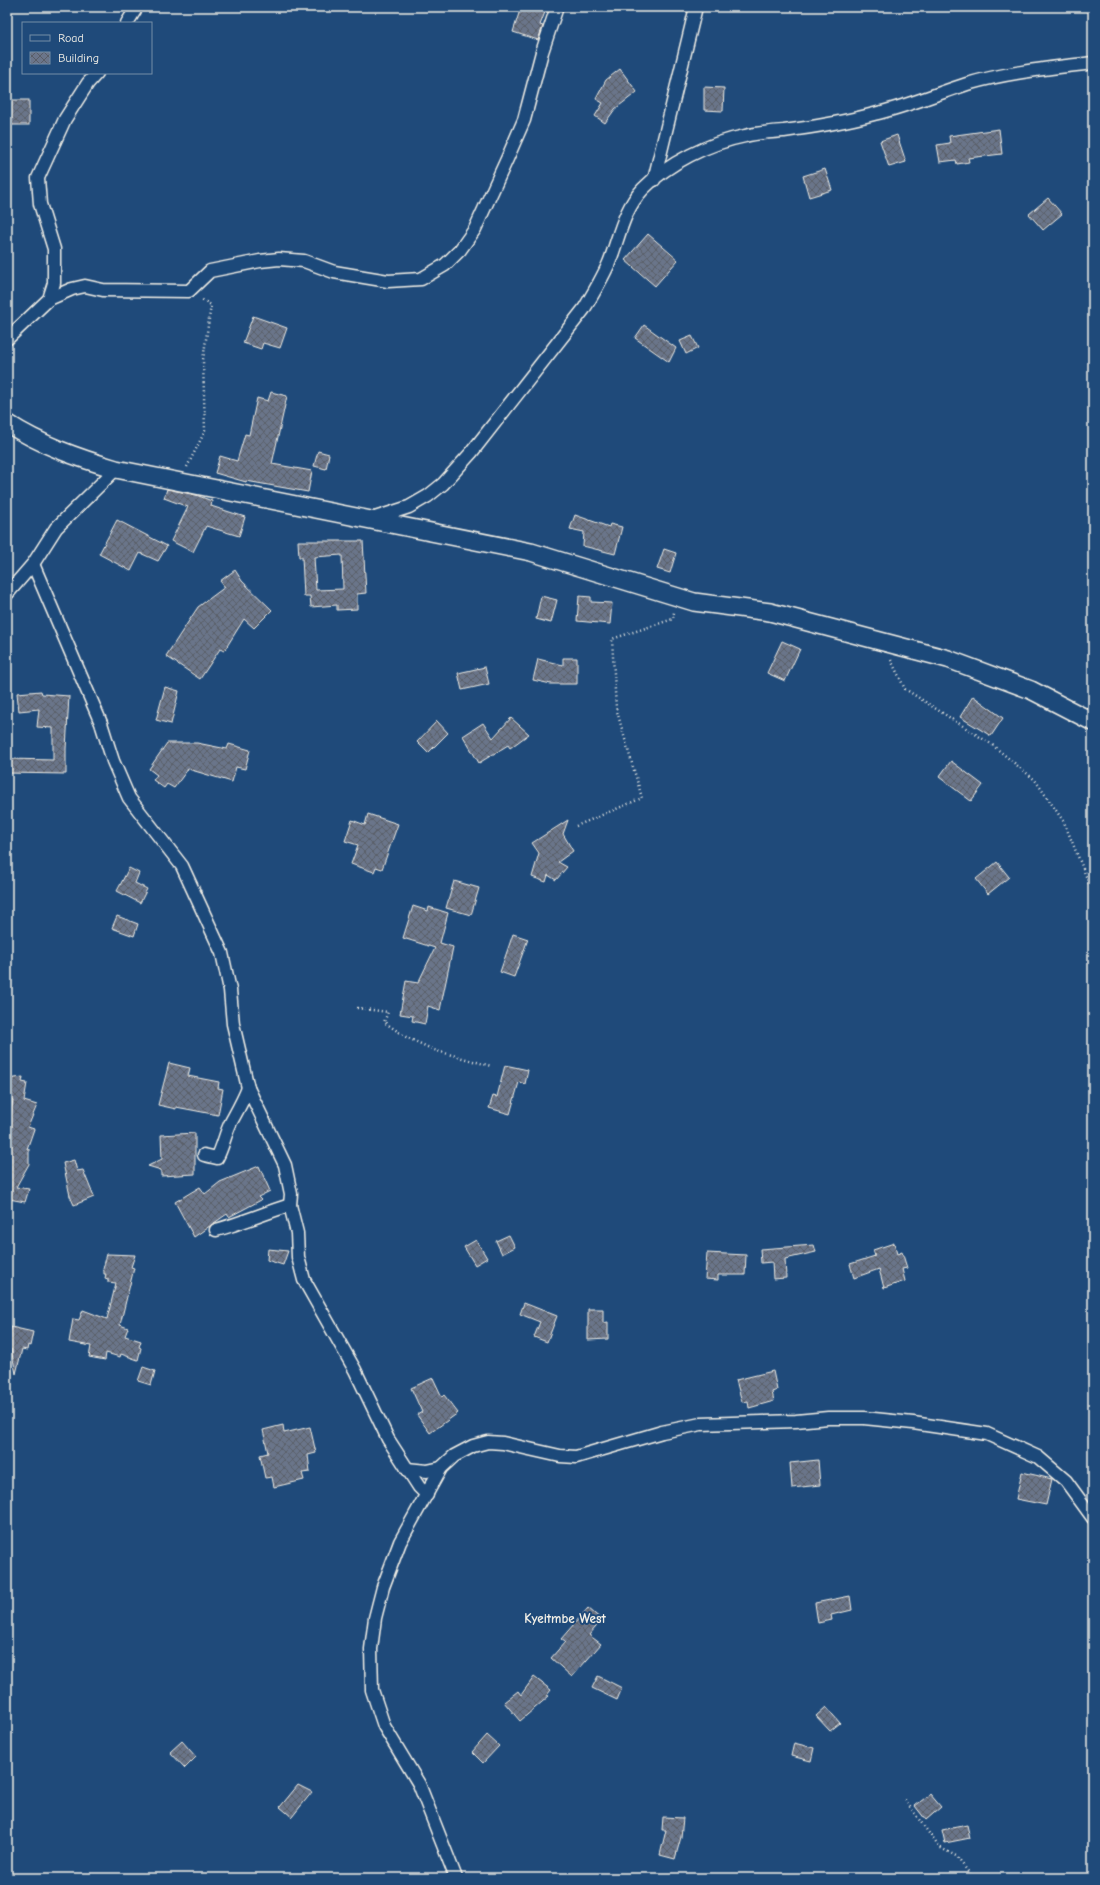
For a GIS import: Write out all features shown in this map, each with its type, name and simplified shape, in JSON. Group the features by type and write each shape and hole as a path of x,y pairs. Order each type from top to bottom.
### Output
{"street":[{"path":"128,22 137,7"},
{"path":"7,339 49,299 72,289 85,286 103,290 189,291 210,271 260,261 279,259 304,261 334,272 388,281 421,279 445,265 460,250 475,229 507,160 524,120 542,52 557,7"},
{"path":"654,180 696,7"},
{"path":"372,519 409,507 428,496 443,484 471,453 584,309 597,288 608,264 622,224 631,205 643,190 654,180 689,156 718,144 744,136 821,125 875,114 968,84 1014,73 1093,63"},
{"path":"49,299 54,283 54,249 40,204 38,178 65,120 96,74"},
{"path":"7,423 23,433 78,458 116,470 180,481 321,512 372,519 531,552 694,602 770,612 948,659 1032,690 1093,722"},
{"path":"7,594 33,564 56,528 116,470"},
{"path":"33,564 101,723 113,761 129,798 182,866 218,942 222,953 230,990 233,1024 248,1088 286,1165 291,1194 290,1205 297,1233 298,1257 304,1280 355,1370 388,1439 407,1470 427,1495"},
{"path":"204,1155 217,1158 230,1124 243,1104 248,1088"},
{"path":"216,1230 242,1223 256,1216 290,1205"},
{"path":"456,1878 419,1784 384,1726 372,1690 371,1649 374,1618 383,1587 400,1542 441,1468 454,1456 473,1446 488,1442 503,1443 560,1456 576,1457 662,1432 701,1424 796,1421 828,1418 864,1418 913,1423 987,1434 1038,1457 1066,1481 1093,1518"},
{"path":"407,1470 441,1468"}],"path":[{"path":"180,481 205,431 203,360 211,305 189,291"},
{"path":"576,826 642,798 616,708 612,639 673,619 676,596"},
{"path":"882,642 905,689 991,744 1035,780 1064,822 1088,881 1093,899"},
{"path":"357,1008 388,1012 384,1022 406,1038 434,1050 491,1066"},
{"path":"905,1800 939,1846 956,1856 973,1878"}],"building":[{"path":"521,7 547,7 540,25 543,26 538,40 513,32"},
{"path":"620,69 637,92 615,109 605,123 595,116 603,103 596,99 606,80"},
{"path":"704,87 724,88 723,111 704,110"},
{"path":"7,100 29,100 29,125 7,125"},
{"path":"999,129 1002,154 968,158 969,162 957,164 956,160 940,162 937,145 950,143 949,136"},
{"path":"897,135 906,162 889,167 880,141"},
{"path":"825,169 832,190 809,197 803,176"},
{"path":"1048,198 1062,214 1043,230 1029,214"},
{"path":"648,234 678,260 655,286 625,260"},
{"path":"253,316 287,328 280,348 263,343 261,349 243,343"},
{"path":"644,325 676,348 669,362 635,338"},
{"path":"692,336 698,348 686,354 680,341"},
{"path":"271,392 287,396 272,464 312,471 308,492 246,482 215,473 220,456 237,461 245,434 249,435 257,398 268,401"},
{"path":"318,451 329,454 326,469 314,466"},
{"path":"167,489 196,495 212,501 211,506 245,517 239,536 206,526 193,552 171,541 188,507 164,498"},
{"path":"575,515 609,527 610,524 622,527 615,554 583,546 584,532 570,529"},
{"path":"117,520 167,546 158,561 140,553 131,571 99,554"},
{"path":"298,541 363,541 366,593 357,594 357,609 337,610 337,605 311,607 310,596 304,596 302,557 299,557","holes":["342,555 343,589 316,590 314,557"]},
{"path":"664,549 676,553 670,573 657,569"},
{"path":"235,570 242,581 272,610 254,628 244,619 224,651 220,649 200,679 166,656 198,607 225,587 220,581"},
{"path":"541,596 557,600 551,623 536,619"},
{"path":"579,596 591,597 591,602 612,603 610,624 577,621"},
{"path":"782,641 800,649 785,681 767,673"},
{"path":"563,658 577,658 577,684 551,684 533,680 538,659 563,665"},
{"path":"485,667 489,684 462,690 458,673"},
{"path":"165,687 179,691 171,724 156,720"},
{"path":"41,691 42,694 69,696 66,774 7,773 8,759 53,760 53,728 37,727 39,709 19,711 17,693"},
{"path":"973,696 1003,718 991,736 960,717"},
{"path":"511,718 529,734 510,748 508,745 479,763 463,736 483,723 493,738"},
{"path":"437,721 448,733 428,753 417,742"},
{"path":"167,743 197,743 227,749 229,744 250,750 245,769 236,767 232,782 188,769 174,788 167,784 164,788 153,780 157,775 149,769"},
{"path":"951,761 983,785 971,801 939,777"},
{"path":"368,814 398,824 382,869 376,867 374,872 351,864 358,845 345,841 352,820 365,825"},
{"path":"568,820 563,834 573,851 558,862 567,867 556,880 548,875 546,882 532,877 539,853 532,843"},
{"path":"997,862 1009,877 988,894 976,879"},
{"path":"129,868 139,873 135,883 147,889 140,903 117,891"},
{"path":"454,881 479,888 471,915 446,908"},
{"path":"413,906 428,911 429,907 448,913 440,943 453,947 440,1010 428,1006 425,1024 412,1021 413,1016 400,1014 406,981 418,983 435,948 403,938"},
{"path":"117,916 138,924 134,936 112,928"},
{"path":"513,934 528,939 514,977 500,972"},
{"path":"169,1063 190,1068 188,1076 219,1082 218,1088 223,1089 218,1115 158,1105"},
{"path":"505,1065 528,1070 525,1084 519,1082 510,1114 489,1108 493,1096 497,1097"},
{"path":"23,1077 22,1082 27,1083 24,1101 37,1105 28,1127 34,1129 27,1149 29,1149 29,1164 16,1187 29,1189 25,1202 9,1199 7,1203 7,1132 13,1100 7,1098 7,1079"},
{"path":"195,1133 195,1174 161,1176 161,1170 148,1166 162,1159 161,1135"},
{"path":"74,1160 77,1171 83,1170 94,1197 74,1205 70,1196 63,1163"},
{"path":"259,1166 270,1191 258,1197 261,1200 229,1217 227,1214 194,1237 175,1202 200,1187 205,1194 220,1182"},
{"path":"509,1235 515,1247 502,1254 496,1241"},
{"path":"476,1240 487,1258 475,1265 464,1247"},
{"path":"894,1243 897,1254 902,1252 907,1268 902,1269 905,1281 884,1288 879,1269 854,1278 850,1264 875,1256 873,1250"},
{"path":"814,1245 816,1252 785,1259 786,1278 773,1279 772,1262 761,1263 760,1249"},
{"path":"268,1249 288,1251 283,1265 267,1260"},
{"path":"707,1253 746,1255 745,1275 718,1275 718,1280 705,1279"},
{"path":"107,1254 135,1255 131,1267 134,1268 120,1325 128,1328 125,1336 141,1341 138,1360 121,1354 120,1357 106,1353 105,1360 89,1357 91,1346 69,1342 73,1319 79,1320 83,1310 107,1319 116,1283 108,1282 108,1279 105,1278 106,1274 104,1274 103,1269"},
{"path":"524,1303 557,1316 547,1342 534,1337 540,1322 520,1314"},
{"path":"588,1309 603,1309 603,1323 608,1322 608,1339 588,1340"},
{"path":"11,1327 33,1332 30,1346 28,1345 27,1350 22,1349 16,1374 11,1349 7,1348"},
{"path":"143,1367 155,1371 151,1385 138,1381"},
{"path":"773,1371 777,1390 772,1392 774,1401 749,1408 748,1401 742,1402 736,1380"},
{"path":"433,1378 442,1397 444,1395 458,1413 430,1433 417,1415 422,1412 411,1388"},
{"path":"283,1425 284,1433 310,1427 316,1453 308,1455 310,1472 302,1473 304,1480 274,1487 272,1477 265,1478 260,1455 268,1453 263,1430"},
{"path":"818,1460 820,1485 792,1488 790,1463"},
{"path":"1022,1472 1052,1479 1046,1505 1016,1499"},
{"path":"850,1596 852,1610 831,1615 832,1620 818,1623 815,1603"},
{"path":"588,1608 602,1620 589,1635 601,1644 572,1677 551,1658 565,1642 561,1639"},
{"path":"598,1676 622,1688 617,1700 592,1688"},
{"path":"534,1677 551,1690 547,1695 549,1696 520,1721 504,1702 518,1691 521,1695"},
{"path":"826,1707 840,1723 830,1731 816,1716"},
{"path":"487,1735 499,1746 483,1763 472,1752"},
{"path":"182,1741 196,1757 185,1768 170,1752"},
{"path":"794,1743 814,1748 811,1761 791,1756"},
{"path":"298,1785 312,1792 292,1817 280,1807"},
{"path":"930,1794 941,1807 926,1820 915,1806"},
{"path":"663,1817 683,1818 681,1837 675,1859 660,1855 666,1830 662,1830"},
{"path":"967,1825 970,1838 945,1843 942,1830"}],"district":[{"name":"Kyeitmbe West","path":"565,1618"}]}
